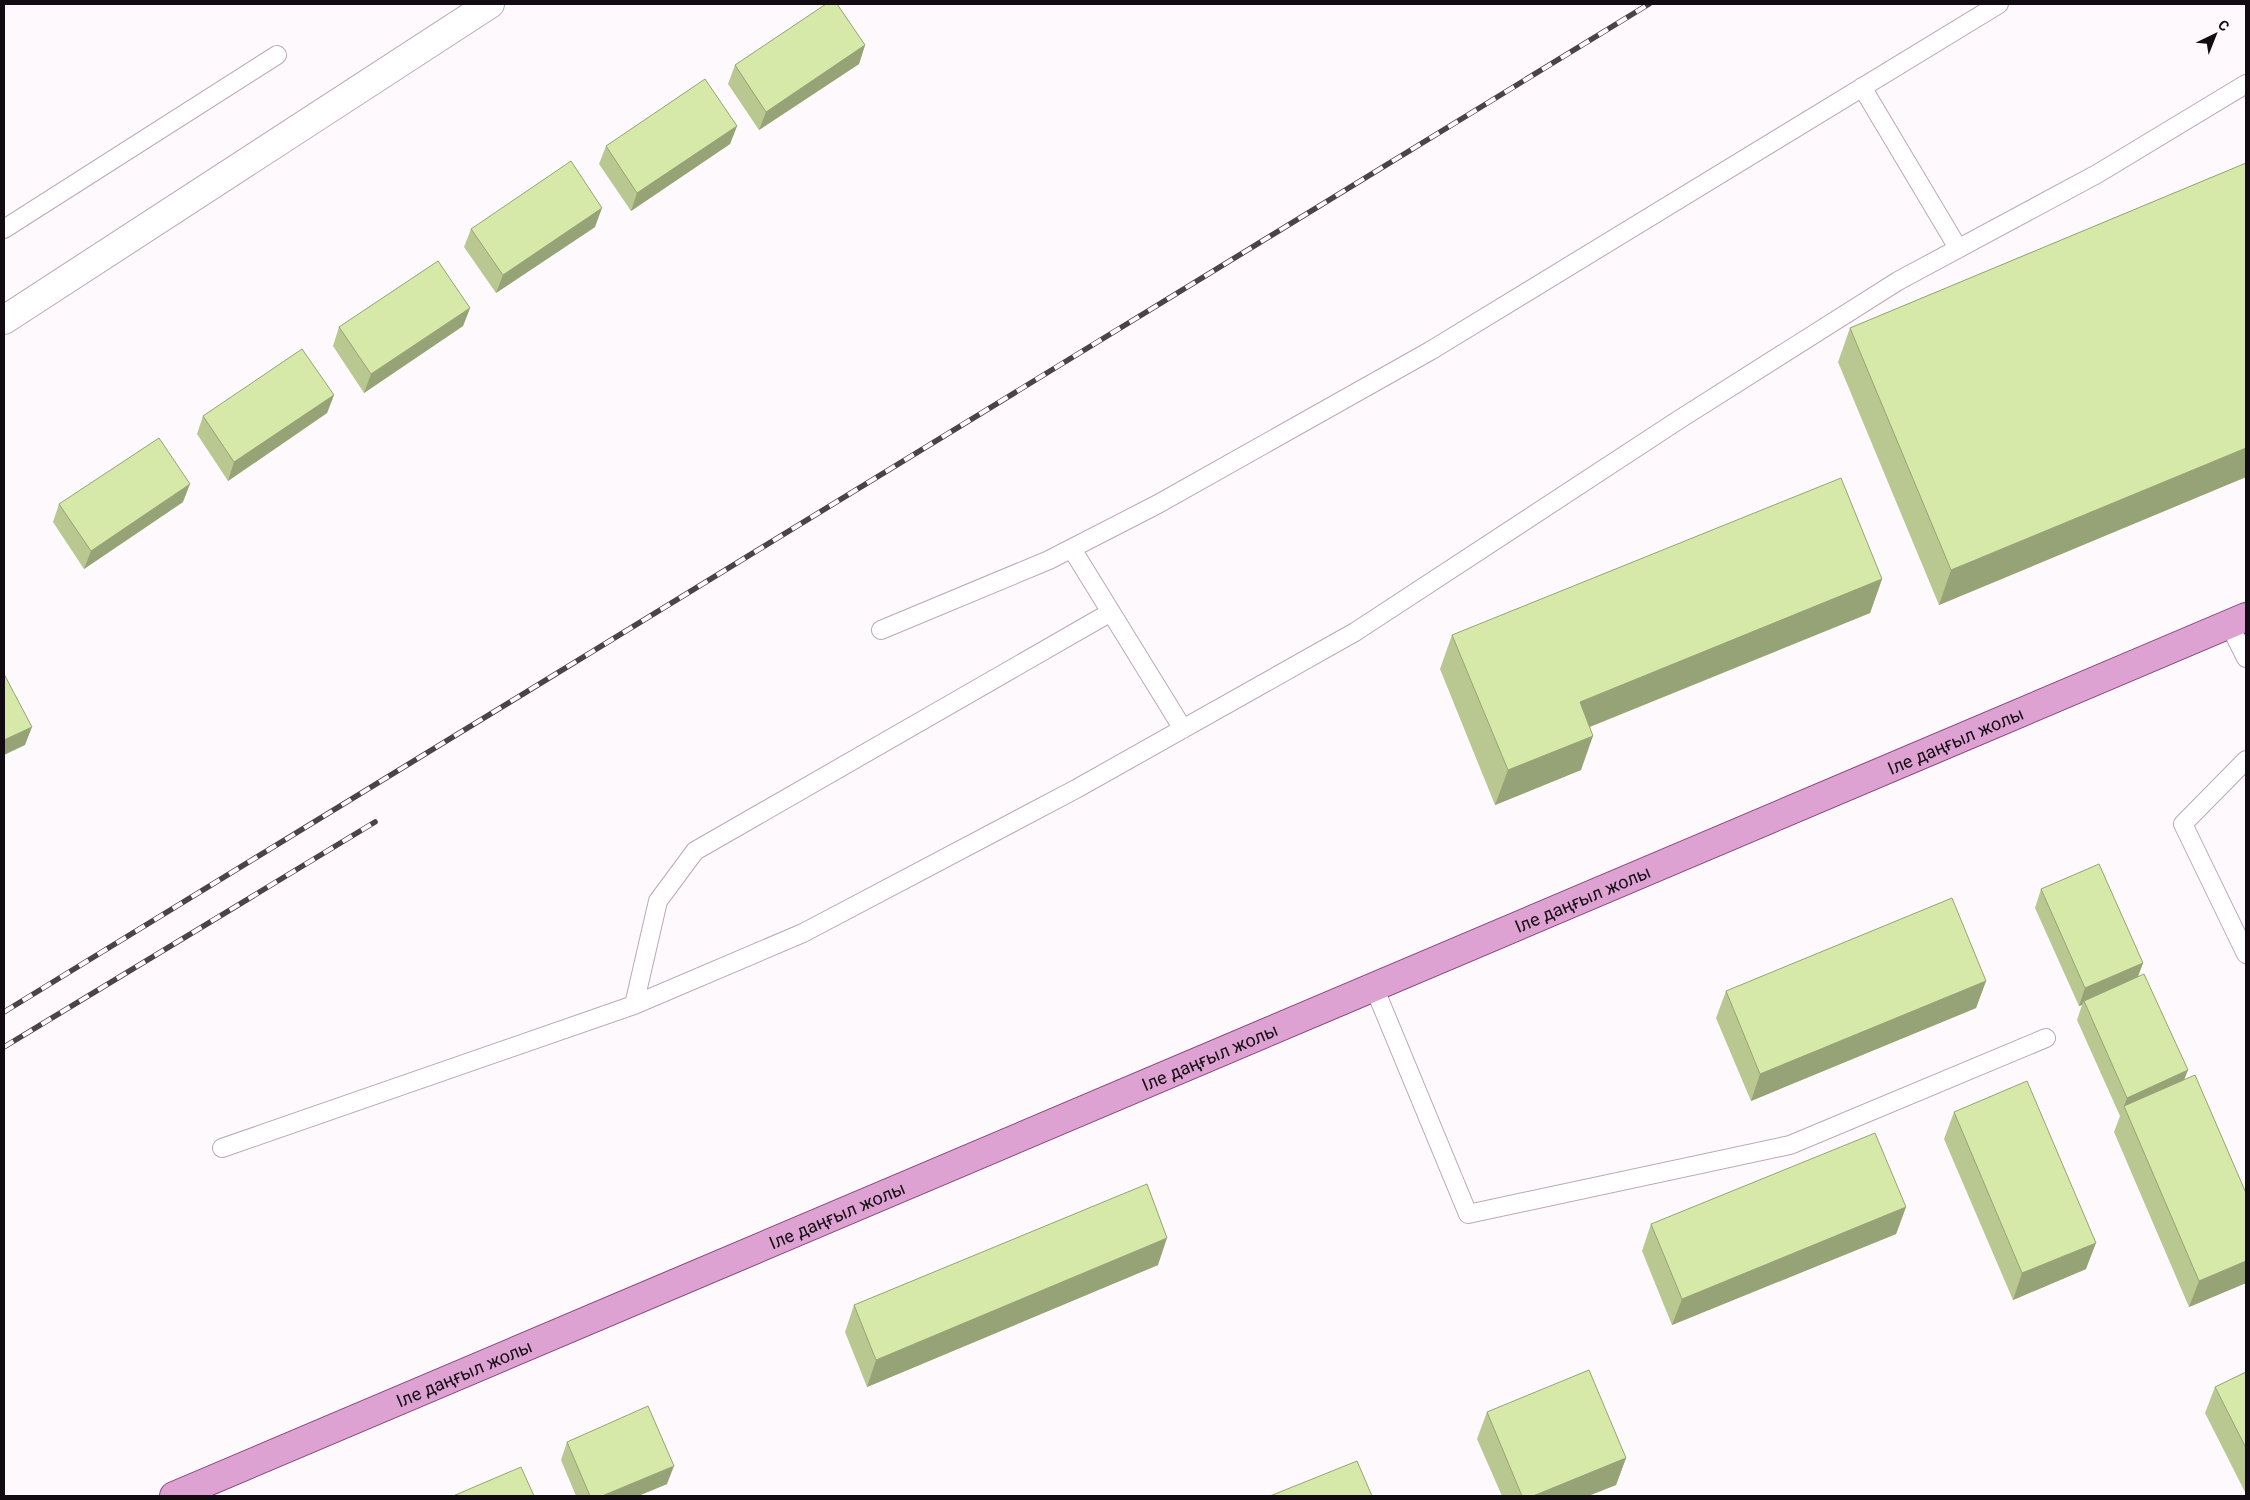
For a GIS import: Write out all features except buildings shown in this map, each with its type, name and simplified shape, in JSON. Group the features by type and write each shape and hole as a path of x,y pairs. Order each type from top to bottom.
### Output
{"main road":[{"name":"Іле даңғыл жолы","path":"174,1496 2238,621"}],"street":[{"path":"4,320 490,4"}],"lane":[{"path":"881,630 1049,560 1158,504 1430,351 1999,4"},
{"path":"4,229 277,55"},
{"path":"222,1148 634,1005 803,933 1076,789 1356,632 1739,382 1898,281 2097,174 2246,84"},
{"path":"1862,87 1958,248"},
{"path":"1072,548 1183,729"},
{"path":"634,1005 658,901 695,851 1111,612"},
{"path":"2238,621 2246,658"},
{"path":"2246,760 2183,824 2246,954"},
{"path":"1374,987 1468,1214 1790,1145 2046,1038"}],"railway":[{"path":"4,1012 1649,4"},
{"path":"4,1047 375,822"}]}
